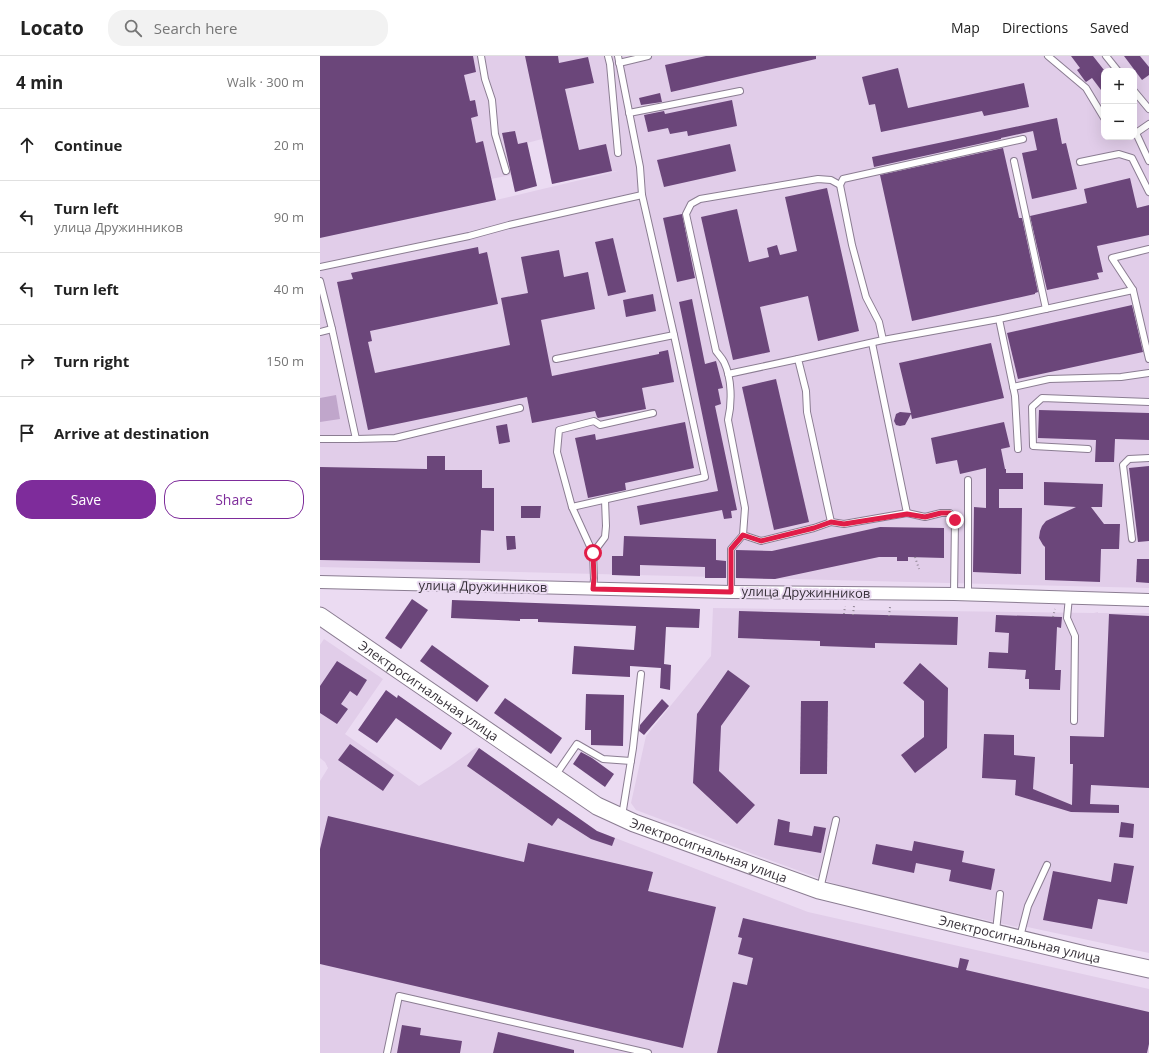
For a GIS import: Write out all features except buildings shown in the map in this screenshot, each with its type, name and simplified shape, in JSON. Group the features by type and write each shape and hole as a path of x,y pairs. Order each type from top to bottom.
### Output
{"street":[{"name":"улица Дружинников","path":"320,582 731,592 954,594 1149,600"},
{"name":"Электросигнальная улица","path":"320,616 597,806 622,818 819,890 1085,955 1149,969"}],"lane":[{"path":"480,56 485,79 492,100 495,134 506,171"},
{"path":"608,56 618,154"},
{"path":"572,507 705,477 642,195 640,167 619,59 648,56"},
{"path":"1048,56 1086,88 1101,113"},
{"path":"1106,56 1116,68"},
{"path":"629,113 740,91"},
{"path":"1137,95 1149,109"},
{"path":"1137,131 1149,124"},
{"path":"1137,136 1149,160"},
{"path":"883,340 879,322 866,297 852,245 840,185 843,179 1023,139"},
{"path":"1080,162 1119,154 1132,158 1149,192"},
{"path":"1014,161 1046,309"},
{"path":"731,592 731,549 743,535 745,508 728,420 731,406 728,374 724,361 716,351 686,214 691,204 700,199 818,179 831,180 840,185"},
{"path":"320,267 469,236 509,224 642,195"},
{"path":"1149,249 1112,258 1133,290 1149,359"},
{"path":"320,281 356,439"},
{"path":"728,374 883,340 999,319 1133,290"},
{"path":"999,319 1015,396 1018,449"},
{"path":"320,332 332,329"},
{"path":"556,359 674,335"},
{"path":"872,343 907,514"},
{"path":"798,359 806,391 807,412 831,522"},
{"path":"1013,387 1049,379 1121,378 1149,373"},
{"path":"1088,449 1033,446 1032,407 1042,398 1149,402"},
{"path":"320,440 395,438 520,408"},
{"path":"593,589 593,553 572,507 557,452 559,430 594,421 600,425 653,413"},
{"path":"1132,539 1123,465 1129,459 1149,458"},
{"path":"968,480 968,595"},
{"path":"593,553 605,537 606,526 604,500"},
{"path":"743,535 761,541 814,528 831,522 844,524 907,514 925,517 941,513 950,513 955,520 952,561 954,594"},
{"path":"1069,597 1067,618 1075,636 1074,721"},
{"path":"622,818 631,761 641,674"},
{"path":"554,777 577,744 603,759 631,761"},
{"path":"819,890 836,820"},
{"path":"1020,938 1028,906 1047,865"},
{"path":"996,933 1000,894"},
{"path":"387,1053 399,996 648,1053"}],"path":[{"path":"915,557 919,569"},
{"path":"844,614 845,606"},
{"path":"853,615 854,606"},
{"path":"890,606 890,616"},
{"path":"1053,617 1055,609"}],"shaded area":[{"path":"320,56 1149,56 1149,588 320,567","holes":["542,139 552,184 622,170 496,200 491,179 511,175 515,192 537,186 527,143"]},
{"path":"336,395 340,419 320,422 320,398"},
{"path":"713,608 1149,613 1149,953 1018,925 1017,927 846,888 636,810 631,803 646,736 711,656"},
{"path":"324,639 383,679 345,734 419,786 477,747 597,831 808,912 1149,989 1149,1053 320,1053 320,781 328,768 325,762 320,758 320,645"}],"route":[{"path":"593,553 593,589 731,592 731,549 743,535 761,541 814,528 831,522 844,524 907,514 925,517 941,513 950,513 955,520"}]}
